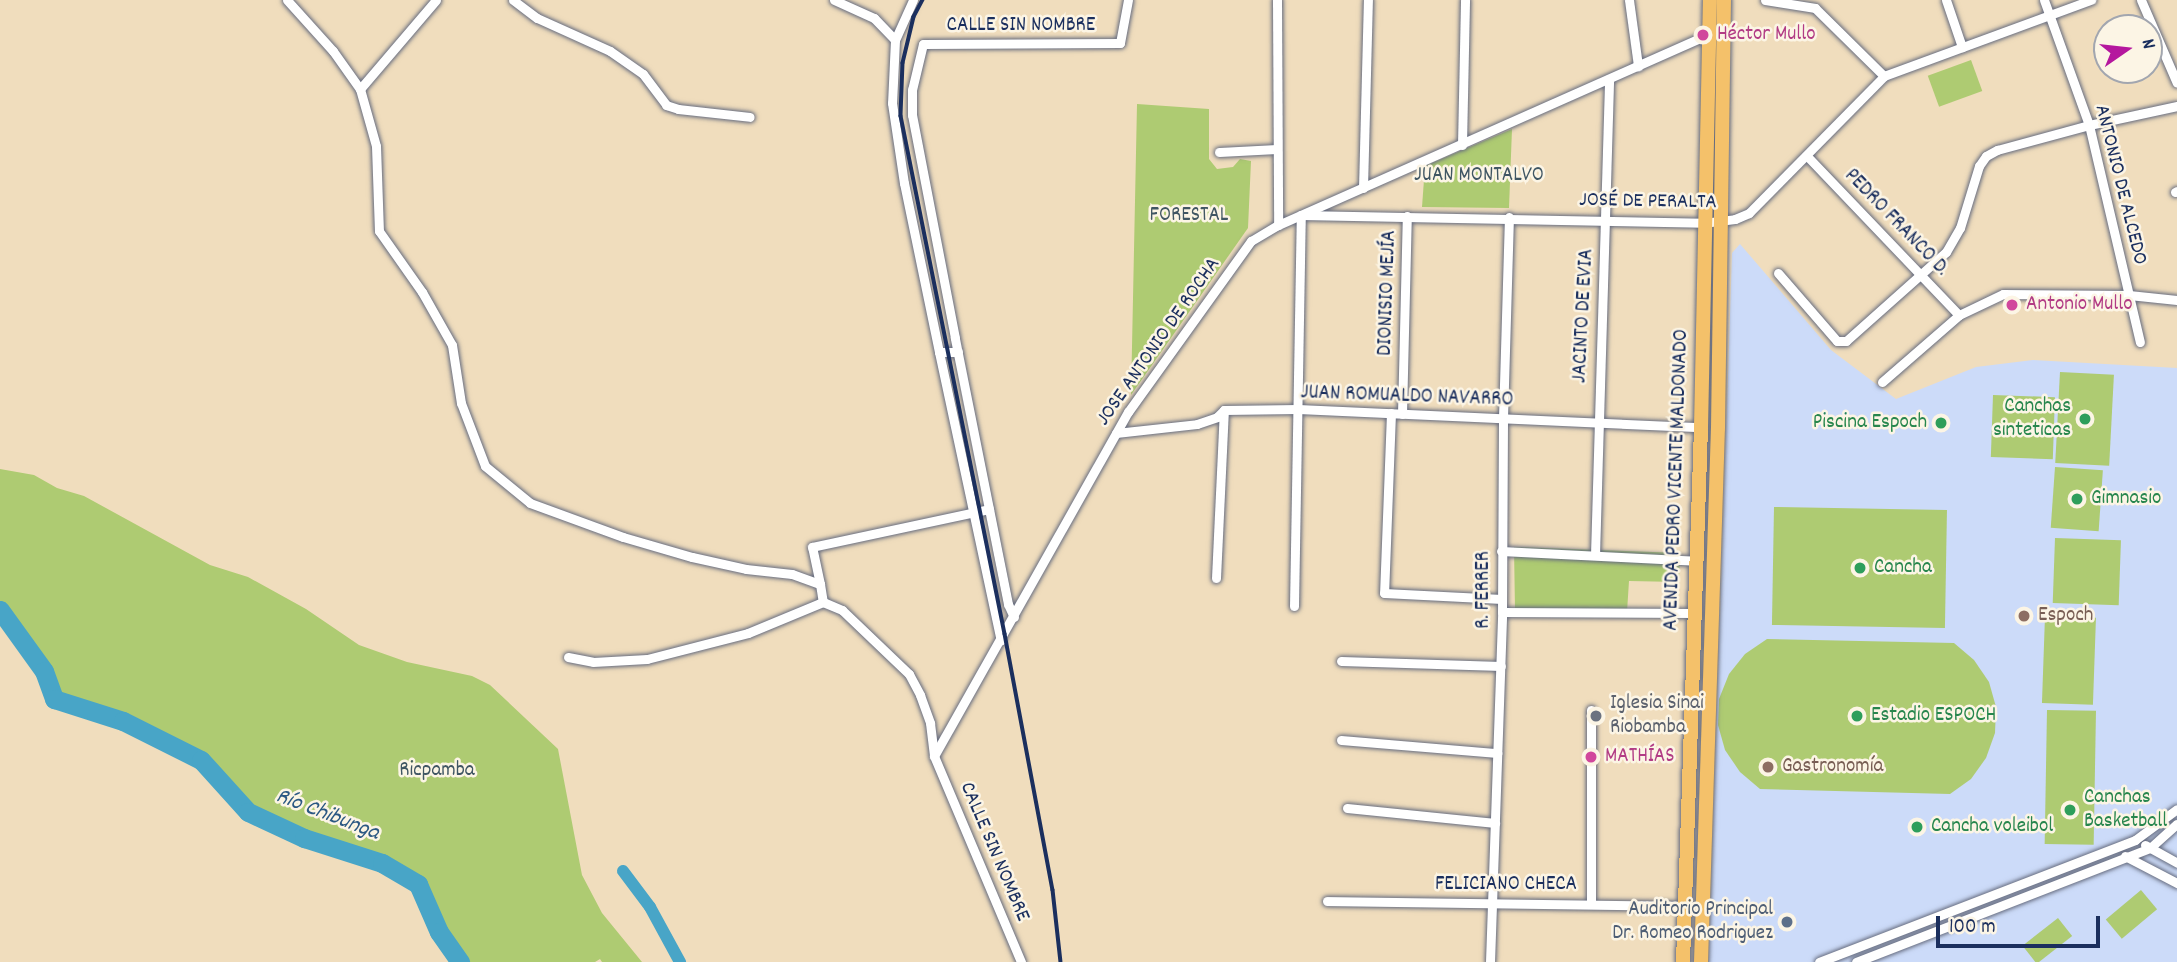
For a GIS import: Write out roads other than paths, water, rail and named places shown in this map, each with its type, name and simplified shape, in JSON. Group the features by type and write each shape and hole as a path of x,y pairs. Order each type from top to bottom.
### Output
{"main road":[{"name":"AVENIDA PEDRO VICENTE MALDONADO","path":"1684,962 1701,427 1703,223 1710,0"},
{"name":"AVENIDA PEDRO VICENTE MALDONADO","path":"1701,962 1718,428 1724,0"}],"street":[{"path":"287,0 333,51 360,89 376,146 379,231 422,292 452,345 461,403 485,466 530,503 586,525 692,557 746,569 792,574 820,584"},
{"path":"360,89 436,0"},
{"path":"513,0 537,18 610,51 632,66 643,74 666,105 678,109 750,117"},
{"path":"834,0 874,18 895,40"},
{"path":"913,0 895,40 892,103 904,183 971,513 1001,640"},
{"name":"CALLE SIN NOMBRE","path":"958,352 912,115 912,90 923,44 1120,43 1128,0"},
{"path":"1277,0 1278,225"},
{"path":"1363,188 1368,0"},
{"path":"1462,145 1465,0"},
{"path":"1629,0 1638,66"},
{"path":"1765,0 1815,8 1884,76"},
{"path":"1946,0 1962,47"},
{"name":"ANTONIO DE ALCEDO","path":"2043,0 2090,125 2140,342"},
{"name":"JOSÉ DE PERALTA","path":"1301,215 1720,222 1749,213 1884,76 2091,0"},
{"path":"2141,0 2177,83"},
{"name":"JOSE ANTONIO DE ROCHA","path":"934,757 1116,433 1251,241 1278,225 1709,34"},
{"name":"JACINTO DE EVIA","path":"1595,555 1597,423 1607,220 1609,79"},
{"path":"1778,273 1837,341 1842,342 1946,252 1955,240 1979,166 1986,156 1997,150 2090,125 2177,106"},
{"path":"1219,152 1278,149"},
{"name":"PEDRO FRANCO D.","path":"1807,156 1959,315"},
{"path":"1294,606 1301,215"},
{"name":"DIONISIO MEJÍA","path":"1402,414 1408,216"},
{"name":"R. FERRER","path":"1490,962 1501,666 1503,418 1509,217"},
{"path":"1882,382 1959,315 2003,294 2129,295 2177,300"},
{"path":"939,352 958,352 1008,604 1014,617"},
{"name":"JUAN ROMUALDO NAVARRO","path":"1116,433 1197,424 1217,417 1224,410 1298,409 1701,427"},
{"path":"1216,578 1224,410"},
{"path":"1391,413 1384,593 1502,598"},
{"path":"568,657 593,662 647,659 748,633 823,602 812,547 989,509"},
{"path":"1501,551 1696,561"},
{"name":"CALLE SIN NOMBRE","path":"823,602 842,610 909,674 930,723 934,757 1021,962"},
{"path":"1502,612 1695,613"},
{"path":"1341,661 1501,666"},
{"path":"1591,710 1591,903"},
{"path":"1341,740 1497,753"},
{"path":"1348,808 1495,823"},
{"path":"1819,962 2135,840 2177,809"},
{"path":"1856,962 2149,848 2177,824"},
{"path":"2135,840 2177,863"},
{"path":"2111,850 2177,883"},
{"name":"FELICIANO CHECA","path":"1327,901 1685,906"}],"waterway":[{"name":"Río Chibunga","path":"0,610 44,671 54,699 123,721 201,760 248,812 304,838 382,863 418,884 439,932 460,962"},
{"path":"623,871 650,907 680,962"}],"railway":[{"path":"923,0 914,17 903,63 901,116 1005,634 1053,890 1061,962"}],"place":[{"name":"Héctor Mullo","path":"1703,35"},
{"name":"Antonio Mullo","path":"2012,305"},
{"name":"Canchas sinteticas","path":"2085,419"},
{"name":"Piscina Espoch","path":"1941,423"},
{"name":"Gimnasio","path":"2077,499"},
{"name":"Cancha","path":"1860,568"},
{"name":"Espoch","path":"2024,616"},
{"name":"Iglesia Sinai Riobamba","path":"1596,716"},
{"name":"Estadio ESPOCH","path":"1857,716"},
{"name":"MATHÍAS","path":"1591,757"},
{"name":"Gastronomía","path":"1768,767"},
{"name":"Canchas Basketball","path":"2070,810"},
{"name":"Cancha voleibol","path":"1917,827"},
{"name":"Auditorio Principal Dr. Romeo Rodriguez","path":"1787,922"}],"park label":[{"name":"JUAN MONTALVO","path":"1479,176"},
{"name":"FORESTAL","path":"1189,216"},
{"name":"Ricpamba","path":"437,771"}]}
